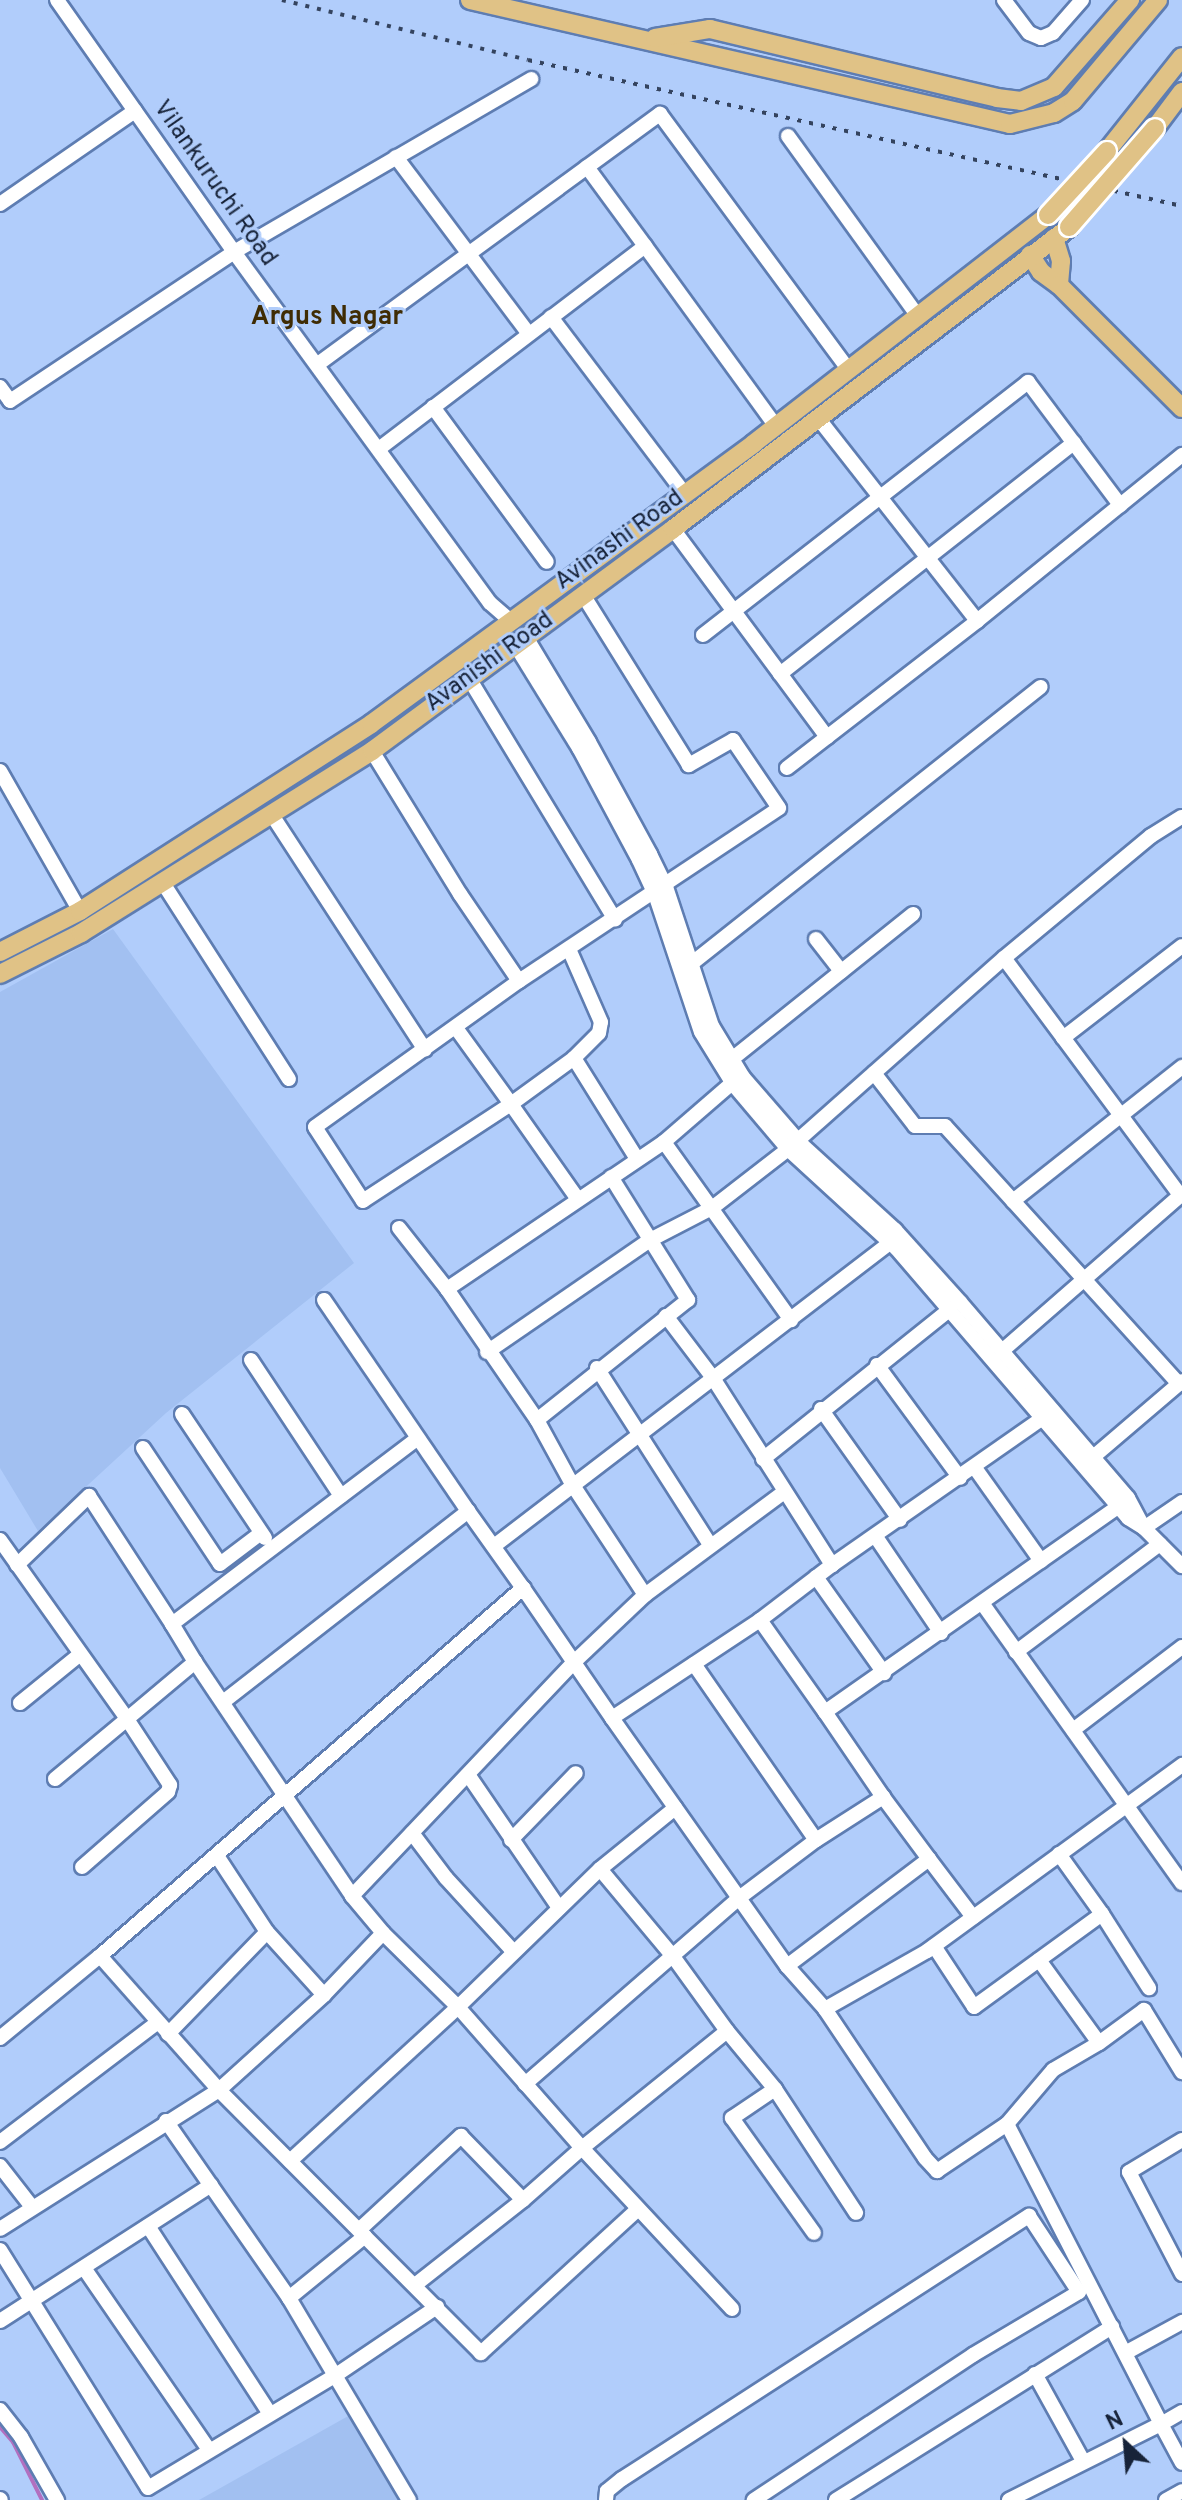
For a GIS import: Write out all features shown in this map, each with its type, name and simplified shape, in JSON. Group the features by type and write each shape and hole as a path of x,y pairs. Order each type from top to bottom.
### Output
{"main road":[{"path":"470,0 1010,124 1054,113 1073,101 1158,0"},
{"path":"649,39 710,29 997,98 1021,101 1054,87 1130,0"},
{"name":"Avinashi Road","path":"0,952 80,911 371,724 753,444 1048,215 1107,151 1182,57"},
{"path":"1059,285 1062,233 1155,128 1182,92"},
{"name":"Avanishi Road","path":"0,974 81,933 372,751 765,460 1062,233"},
{"path":"1030,255 1041,272 1059,285 1182,408"},
{"path":"842,375 848,395"},
{"path":"753,444 765,460"},
{"path":"289,777 301,796"}],"street":[{"name":"Vilankuruchi Road","path":"57,0 234,252 506,624"},
{"path":"1004,0 1029,33 1041,38 1053,33 1082,0"},
{"path":"0,387 10,401 234,252 531,79"},
{"path":"0,204 135,111"},
{"path":"318,364 660,114 842,375"},
{"path":"788,136 918,316"},
{"path":"396,157 529,334"},
{"path":"587,167 776,426"},
{"path":"380,448 645,246"},
{"path":"551,317 685,494"},
{"path":"703,635 882,499 1028,382 1120,505"},
{"path":"433,407 547,562"},
{"path":"818,418 977,621"},
{"path":"780,674 1074,443"},
{"path":"787,768 977,621 1182,455"},
{"path":"673,529 827,737"},
{"path":"569,949 601,1022 599,1033 574,1058 511,1104 363,1201 315,1127 519,981 779,808 733,740 689,765 583,595"},
{"path":"521,642 589,742 659,889 691,964 712,1026 743,1077 793,1143 895,1230 1002,1351 1047,1415 1119,1506 1182,1566"},
{"path":"470,680 615,919"},
{"path":"691,964 1040,687"},
{"path":"372,751 460,894 519,981"},
{"path":"0,771 80,911"},
{"path":"272,815 425,1050"},
{"path":"487,1352 650,1240 712,1208 793,1143 1004,958 1151,836 1182,817"},
{"path":"163,883 289,1079"},
{"path":"659,889 701,1032 732,1083 891,1242 1047,1415 1092,1458 1128,1498 1144,1528"},
{"path":"732,1059 913,914"},
{"path":"816,939 841,971"},
{"path":"1063,1038 1182,946"},
{"path":"1002,1351 1181,1194 1004,958"},
{"path":"456,1028 577,1198"},
{"path":"574,1058 637,1159"},
{"path":"1013,1201 1182,1067"},
{"path":"874,1073 915,1126 945,1126 1082,1280 1181,1382 1092,1458"},
{"path":"447,1289 577,1198 664,1142 732,1083"},
{"path":"664,1142 791,1320"},
{"path":"537,1420 597,1368 688,1300 611,1177"},
{"path":"399,1228 447,1289 487,1352 537,1420 572,1484 645,1595"},
{"path":"494,1546 891,1242"},
{"path":"324,1300 675,1808 787,1966 825,2009 925,2158 937,2171 1007,2124 1053,2070 1099,2043 1144,2010 1182,2072"},
{"path":"763,1459 821,1409 950,1309"},
{"path":"666,1316 713,1378 832,1565"},
{"path":"251,1360 341,1496"},
{"path":"877,1365 960,1478"},
{"path":"597,1368 711,1546"},
{"path":"821,1409 900,1520"},
{"path":"182,1414 271,1549"},
{"path":"612,1718 760,1620 832,1565 1047,1415"},
{"path":"172,1624 418,1438"},
{"path":"143,1448 220,1564 261,1533"},
{"path":"975,1468 1041,1561"},
{"path":"352,1896 573,1663 645,1595 784,1492"},
{"path":"17,1565 89,1496 195,1662 352,1896 383,1933 458,2007 637,2210 732,2309"},
{"path":"1144,1528 1182,1502"},
{"path":"825,1712 1119,1506"},
{"path":"223,1702 468,1511"},
{"path":"876,1537 941,1633"},
{"path":"0,1540 170,1785 168,1792 82,1867"},
{"path":"1016,1652 1160,1544"},
{"path":"816,1577 884,1673"},
{"path":"0,2038 287,1796 523,1588"},
{"path":"982,1603 1182,1883"},
{"path":"760,1620 883,1797 973,1917"},
{"path":"1073,1730 1182,1647"},
{"path":"20,1703 79,1655"},
{"path":"55,1779 195,1662"},
{"path":"694,1664 816,1840"},
{"path":"825,2009 934,1946 1182,1765"},
{"path":"511,1840 576,1773"},
{"path":"469,1776 559,1908"},
{"path":"525,2084 739,1898 816,1840 883,1797"},
{"path":"290,2161 458,2007 600,1869 675,1808"},
{"path":"412,1833 446,1878 513,1951"},
{"path":"1059,1854 1149,1988"},
{"path":"217,1856 267,1932 324,1995"},
{"path":"787,1966 929,1859"},
{"path":"600,1869 672,1955 727,2031 775,2089 856,2213"},
{"path":"934,1946 974,2007 1102,1914"},
{"path":"168,2034 267,1932"},
{"path":"0,2229 219,2090 324,1995 383,1933"},
{"path":"100,1956 219,2090 481,2353 637,2210"},
{"path":"1039,1960 1099,2043"},
{"path":"0,2142 158,2022"},
{"path":"415,2285 727,2031"},
{"path":"775,2089 732,2118 814,2233"},
{"path":"166,2121 289,2298 409,2500"},
{"path":"1007,2124 1182,2463"},
{"path":"289,2298 362,2233 461,2136 523,2200"},
{"path":"1182,2140 1129,2172 1182,2274"},
{"path":"0,2166 32,2207"},
{"path":"0,2321 211,2185"},
{"path":"606,2500 607,2491 622,2479 1029,2216 1079,2292 973,2355 754,2500"},
{"path":"148,2226 270,2414"},
{"path":"0,2250 148,2488 336,2375 437,2307"},
{"path":"84,2268 209,2450"},
{"path":"1127,2352 1182,2322"},
{"path":"836,2500 1112,2327"},
{"path":"1035,2374 1083,2461"},
{"path":"0,2410 21,2437 57,2500"},
{"path":"1009,2500 1182,2412"},
{"path":"1166,2500 1182,2491"}],"shaded area":[{"path":"113,929 354,1263 166,1413 38,1531 0,1468 0,992"},
{"path":"350,2415 401,2500 199,2500"}],"waterway":[{"path":"0,2427 13,2442 42,2500"}],"railway":[{"path":"282,0 528,60 1182,206"}],"district":[{"name":"Argus Nagar","path":"327,318"}]}
